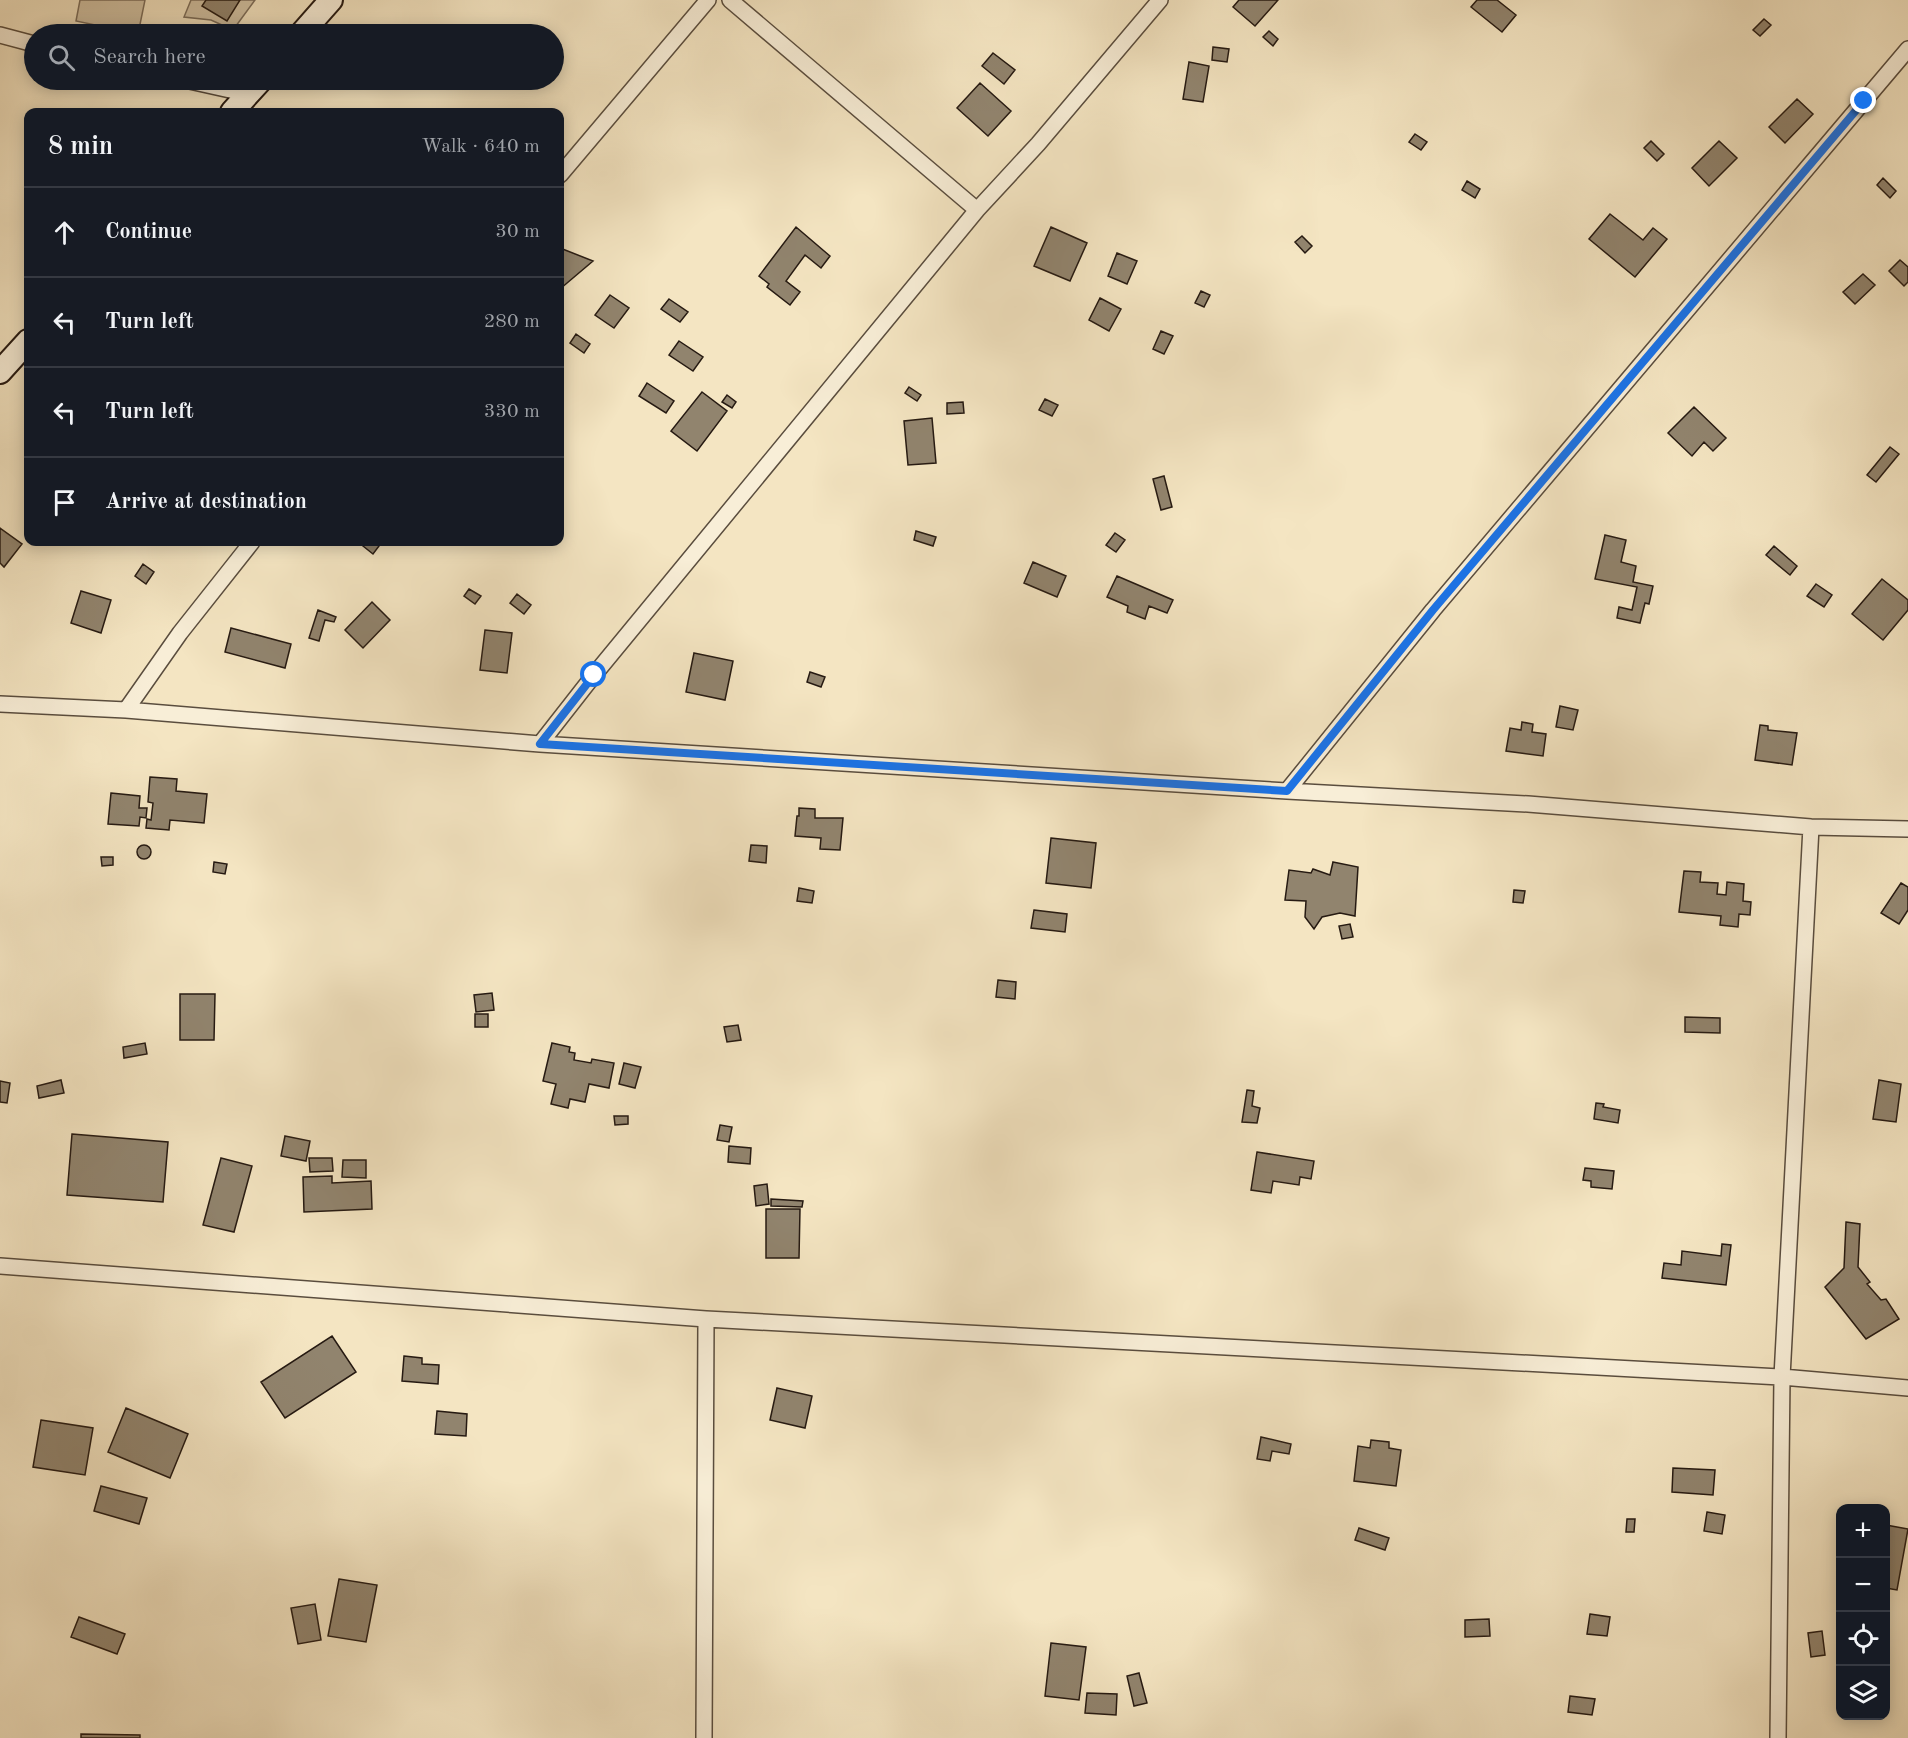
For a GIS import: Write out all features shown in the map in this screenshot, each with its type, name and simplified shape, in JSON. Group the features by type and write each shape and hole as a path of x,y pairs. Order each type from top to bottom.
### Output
{"main road":[{"path":"310,24 331,0"},
{"path":"236,108 252,90"},
{"path":"0,372 24,345"}],"street":[{"path":"564,170 708,0"},
{"path":"730,0 977,210"},
{"path":"540,744 594,675 977,210 1038,144 1160,0"},
{"path":"0,35 24,41"},
{"path":"1287,791 1433,610 1908,49"},
{"path":"126,710 180,633 249,546"},
{"path":"0,704 126,710 540,744 1528,804 1811,827 1908,829"},
{"path":"1778,1738 1782,1377 1811,827"},
{"path":"0,1266 706,1319 1782,1377 1908,1388"},
{"path":"704,1738 706,1319"}],"shaded area":[{"path":"80,0 145,0 140,24 90,24 76,21"},
{"path":"191,0 255,0 237,24 220,24 211,20 184,17"}],"building":[{"path":"206,0 240,0 227,21 202,6"},
{"path":"1239,0 1278,0 1255,26 1233,7"},
{"path":"1477,0 1497,0 1516,15 1502,32 1471,7"},
{"path":"1764,19 1771,25 1760,36 1753,30"},
{"path":"1269,31 1278,39 1273,46 1263,37"},
{"path":"1213,47 1229,49 1227,62 1212,60"},
{"path":"993,53 1015,70 1004,84 982,66"},
{"path":"1189,62 1209,66 1203,102 1183,99"},
{"path":"980,83 1011,111 988,136 957,108"},
{"path":"1797,99 1813,114 1785,143 1769,127"},
{"path":"1415,134 1427,142 1421,150 1409,142"},
{"path":"1651,141 1664,154 1657,161 1644,148"},
{"path":"1719,141 1737,158 1709,186 1692,168"},
{"path":"1883,178 1896,191 1890,198 1877,185"},
{"path":"1467,181 1480,189 1475,198 1462,190"},
{"path":"1610,214 1643,240 1653,228 1667,239 1635,277 1589,239"},
{"path":"796,227 830,256 821,268 805,255 786,281 800,292 790,305 767,287 769,284 759,276"},
{"path":"1051,227 1087,243 1070,281 1034,266"},
{"path":"1302,236 1312,246 1305,253 1295,242"},
{"path":"564,250 593,261 564,286"},
{"path":"1117,253 1137,261 1127,284 1108,276"},
{"path":"1900,260 1908,267 1908,282 1904,286 1889,271"},
{"path":"1863,274 1875,285 1855,304 1843,292"},
{"path":"1201,291 1210,295 1204,307 1195,303"},
{"path":"610,295 629,308 614,328 595,315"},
{"path":"1100,298 1121,309 1109,331 1089,320"},
{"path":"669,299 688,312 680,322 661,309"},
{"path":"1161,331 1173,336 1164,354 1153,349"},
{"path":"576,334 590,344 584,353 570,343"},
{"path":"679,341 703,357 693,371 669,355"},
{"path":"647,383 674,401 666,413 639,396"},
{"path":"909,387 921,395 917,401 905,393"},
{"path":"702,392 727,411 697,451 671,431"},
{"path":"727,395 736,402 732,408 722,402"},
{"path":"1045,399 1058,405 1052,416 1039,410"},
{"path":"963,402 964,413 947,414 947,403"},
{"path":"1694,407 1726,438 1713,451 1704,442 1692,456 1668,433"},
{"path":"932,418 936,463 908,465 904,421"},
{"path":"1890,447 1899,454 1876,482 1867,475"},
{"path":"1164,476 1172,507 1161,510 1153,479"},
{"path":"0,528 22,544 4,567 0,563"},
{"path":"916,531 936,537 933,546 914,540"},
{"path":"1115,533 1125,540 1116,552 1106,545"},
{"path":"1605,535 1626,540 1621,562 1636,566 1633,582 1653,586 1649,604 1645,603 1640,623 1617,618 1619,607 1632,610 1637,587 1595,579"},
{"path":"363,546 379,546 373,554"},
{"path":"1774,546 1797,566 1790,575 1766,555"},
{"path":"1033,562 1066,576 1057,597 1024,583"},
{"path":"143,564 154,572 146,584 135,576"},
{"path":"1117,576 1173,600 1167,613 1149,606 1145,619 1127,612 1128,606 1107,597"},
{"path":"1882,579 1908,600 1908,610 1883,640 1852,614"},
{"path":"1816,584 1832,595 1824,607 1807,596"},
{"path":"469,589 481,596 475,604 464,596"},
{"path":"81,591 111,600 101,633 71,623"},
{"path":"517,594 531,605 524,614 510,603"},
{"path":"372,602 390,620 363,648 345,630"},
{"path":"318,610 336,617 334,622 325,620 319,641 309,638"},
{"path":"231,628 291,644 285,668 225,652"},
{"path":"485,630 512,633 507,673 480,670"},
{"path":"694,653 733,661 725,700 686,692"},
{"path":"810,672 825,677 821,687 807,682"},
{"path":"1560,706 1578,710 1573,730 1556,727"},
{"path":"1522,722 1533,724 1532,732 1546,734 1543,756 1506,751 1510,728 1521,730"},
{"path":"1760,725 1768,726 1768,730 1797,733 1792,765 1755,760"},
{"path":"150,777 177,779 176,791 207,794 204,823 170,820 169,830 146,828 147,819 151,820 153,803 148,802"},
{"path":"111,793 140,796 139,808 147,808 146,818 140,817 139,826 108,824"},
{"path":"799,808 815,809 815,818 843,818 840,850 820,849 821,838 795,836"},
{"path":"1051,838 1096,843 1091,888 1046,883"},
{"path":"141,845 147,845 151,852 147,859 141,859 137,855 137,849"},
{"path":"751,845 767,846 766,863 749,861"},
{"path":"101,857 113,857 113,865 102,866"},
{"path":"214,862 227,864 225,874 213,872"},
{"path":"1333,862 1358,867 1355,916 1340,913 1322,917 1314,929 1305,917 1306,901 1285,900 1289,870 1311,873 1313,869 1330,875"},
{"path":"1684,871 1701,872 1700,882 1718,883 1717,894 1726,895 1727,882 1744,884 1743,901 1751,902 1750,915 1739,914 1738,927 1720,925 1721,916 1679,912"},
{"path":"1901,883 1908,887 1908,910 1899,924 1881,913"},
{"path":"799,888 814,891 812,903 797,901"},
{"path":"1514,890 1525,891 1523,903 1513,902"},
{"path":"1034,910 1067,914 1065,932 1031,928"},
{"path":"1350,924 1353,937 1342,939 1339,926"},
{"path":"998,980 1016,982 1015,999 996,997"},
{"path":"492,993 494,1010 476,1012 474,995"},
{"path":"180,994 215,994 214,1040 180,1040"},
{"path":"475,1014 488,1014 488,1027 475,1027"},
{"path":"1685,1017 1720,1018 1720,1033 1685,1032"},
{"path":"738,1025 741,1040 727,1042 724,1027"},
{"path":"145,1043 147,1054 124,1058 123,1047"},
{"path":"552,1043 570,1047 569,1052 575,1053 574,1060 591,1063 592,1059 614,1063 609,1088 589,1084 585,1102 570,1099 568,1108 551,1104 556,1084 543,1081"},
{"path":"624,1063 641,1067 635,1088 619,1084"},
{"path":"61,1080 64,1093 39,1098 37,1086"},
{"path":"1879,1080 1901,1084 1896,1122 1873,1119"},
{"path":"0,1081 10,1083 7,1103 0,1102"},
{"path":"1247,1090 1254,1091 1252,1106 1260,1108 1257,1123 1242,1122"},
{"path":"1596,1103 1604,1104 1603,1107 1620,1110 1618,1123 1594,1119"},
{"path":"614,1116 628,1116 628,1124 615,1125"},
{"path":"720,1125 732,1127 729,1142 717,1140"},
{"path":"72,1134 168,1142 163,1202 67,1195"},
{"path":"285,1136 310,1141 306,1161 281,1156"},
{"path":"729,1146 751,1148 750,1164 728,1162"},
{"path":"1257,1152 1314,1161 1311,1179 1300,1177 1299,1185 1273,1181 1271,1193 1251,1190"},
{"path":"221,1158 252,1166 234,1232 203,1225"},
{"path":"309,1158 332,1158 333,1171 310,1172"},
{"path":"343,1160 366,1160 366,1178 342,1177"},
{"path":"1585,1168 1614,1171 1612,1189 1591,1187 1591,1181 1583,1180"},
{"path":"332,1176 332,1183 371,1181 372,1209 304,1212 303,1177"},
{"path":"767,1184 769,1204 756,1206 754,1186"},
{"path":"771,1199 803,1201 802,1207 771,1206"},
{"path":"766,1209 800,1209 799,1258 766,1258"},
{"path":"1846,1222 1860,1224 1858,1267 1870,1282 1867,1284 1881,1300 1886,1299 1899,1319 1866,1339 1825,1287 1844,1268"},
{"path":"1722,1244 1731,1245 1726,1285 1662,1278 1664,1263 1681,1265 1682,1251 1721,1256"},
{"path":"332,1336 356,1372 285,1418 261,1382"},
{"path":"404,1356 422,1358 422,1364 439,1365 438,1384 402,1381"},
{"path":"777,1388 812,1396 805,1428 770,1420"},
{"path":"126,1408 188,1434 170,1478 108,1452"},
{"path":"437,1411 467,1414 466,1436 435,1434"},
{"path":"41,1420 93,1428 85,1475 33,1467"},
{"path":"1261,1437 1291,1444 1289,1454 1272,1451 1270,1461 1257,1459"},
{"path":"1371,1440 1389,1442 1389,1448 1401,1450 1396,1486 1354,1481 1358,1446 1370,1448"},
{"path":"1673,1468 1715,1470 1713,1495 1672,1492"},
{"path":"101,1486 147,1498 139,1524 94,1511"},
{"path":"1707,1512 1725,1515 1722,1534 1704,1531"},
{"path":"1627,1519 1635,1519 1634,1532 1626,1532"},
{"path":"1890,1526 1908,1529 1897,1590 1890,1589"},
{"path":"1359,1528 1389,1538 1385,1550 1355,1540"},
{"path":"339,1579 377,1585 366,1642 328,1636"},
{"path":"315,1604 321,1640 298,1644 291,1608"},
{"path":"1590,1614 1610,1617 1607,1636 1587,1634"},
{"path":"79,1617 125,1634 117,1654 71,1637"},
{"path":"1489,1619 1490,1636 1465,1637 1465,1620"},
{"path":"1822,1631 1825,1655 1811,1657 1808,1633"},
{"path":"1051,1643 1086,1647 1079,1700 1045,1696"},
{"path":"1139,1673 1147,1703 1134,1706 1127,1676"},
{"path":"1087,1693 1117,1694 1116,1715 1085,1713"},
{"path":"1570,1696 1595,1699 1592,1715 1568,1712"},
{"path":"81,1734 140,1735 140,1738 81,1738"}],"route":[{"path":"594,675 540,744 1287,791 1433,610 1864,101"}]}
